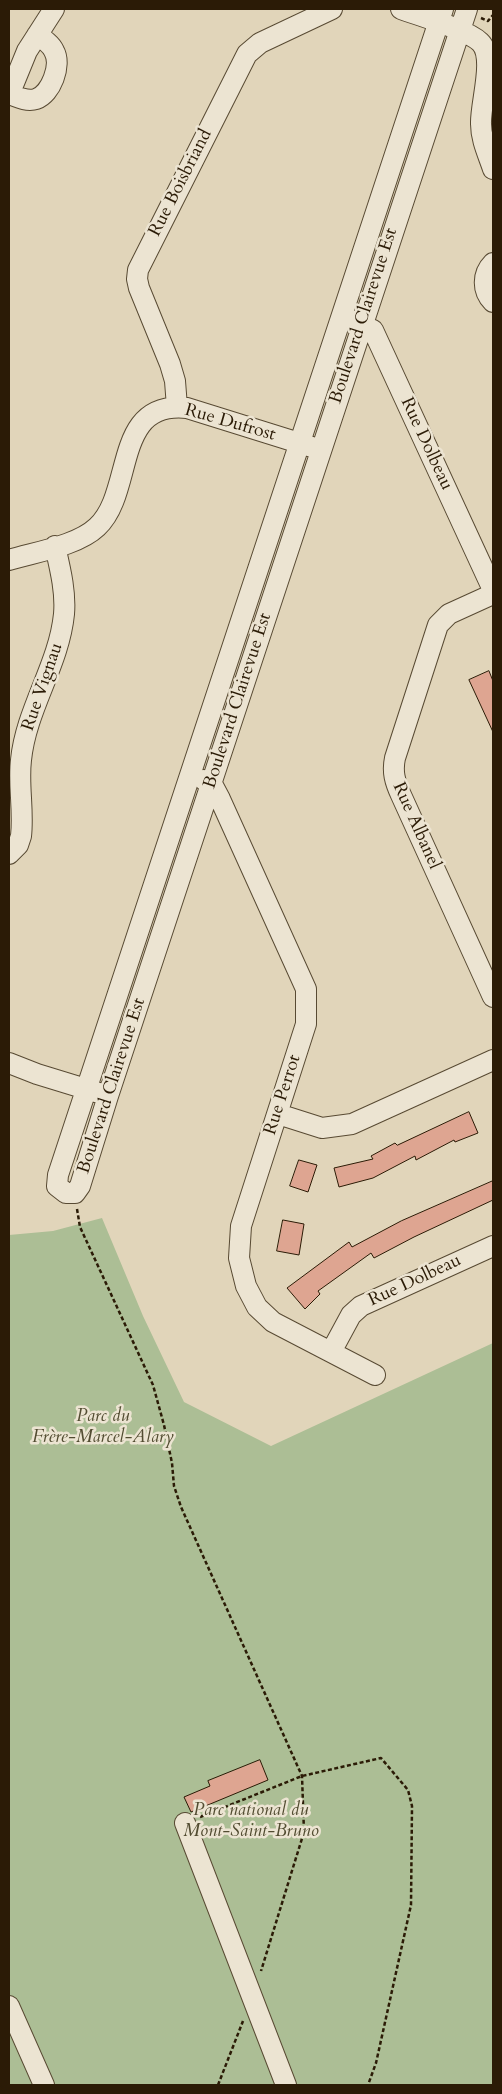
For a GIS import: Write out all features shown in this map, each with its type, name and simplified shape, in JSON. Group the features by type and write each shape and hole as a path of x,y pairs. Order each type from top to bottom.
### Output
{"street":[{"path":"37,35 52,47 56,54 56,67 50,84 44,95 34,100 9,94 27,51 37,35 54,9"},
{"name":"Rue Boisbriand","path":"177,407 173,372 139,288 138,270 244,58 260,43 332,9"},
{"path":"401,9 440,15 458,30 476,39 483,45 486,53 481,124 483,143 493,169"},
{"name":"Boulevard Clairevue Est","path":"440,15 56,1181 57,1186 62,1191 75,1193 80,1186 458,30 473,13"},
{"path":"493,263 486,275 484,284 486,293 493,302"},
{"name":"Rue Dolbeau","path":"341,316 362,323 373,330 493,590"},
{"name":"Rue Dufrost","path":"9,560 86,535 103,521 114,500 127,453 138,429 146,420 157,413 177,407 193,410 321,450"},
{"name":"Rue Vignau","path":"9,854 18,845 21,836 20,760 27,731 57,651 62,630 64,612 63,590 55,546"},
{"name":"Rue Albanel","path":"493,594 449,614 438,625 395,758 393,770 401,795 493,997"},
{"path":"190,776 211,782"},
{"name":"Rue Perrot","path":"211,782 306,989 306,1024 241,1226 239,1258 246,1286 257,1307 273,1322 375,1375"},
{"path":"278,1114 322,1128 352,1124 493,1060"},
{"path":"9,1063 37,1074 108,1096"},
{"name":"Rue Dolbeau","path":"331,1352 351,1315 361,1306 493,1246"},
{"path":"185,1823 286,2085"},
{"path":"9,2006 44,2085"}],"path":[{"path":"473,13 488,21 493,15"},
{"path":"75,1193 80,1227 153,1385 172,1463 174,1486 181,1507 302,1776 304,1832 261,1971"},
{"path":"185,1823 302,1776 381,1758 408,1790 412,1806 411,1905 376,2063 368,2085"},
{"path":"218,2085 252,1998"}],"green space":[{"name":"Parc national du Mont-Saint-Bruno","path":"102,1218 143,1316 184,1402 271,1446 493,1343 493,2085 9,2085 9,1235 53,1231"}],"building":[{"path":"489,671 493,681 493,732 469,680"},
{"path":"469,1112 478,1133 455,1142 454,1140 416,1160 415,1156 373,1178 339,1187 334,1168 373,1159 371,1156 395,1143 397,1145"},
{"path":"299,1160 317,1165 308,1192 290,1186"},
{"path":"493,1181 493,1200 374,1258 371,1253 318,1291 320,1294 305,1309 287,1288 349,1242 352,1247 401,1221"},
{"path":"283,1220 304,1224 299,1255 277,1251"},
{"path":"260,1760 268,1780 191,1812 184,1797 210,1786 208,1781"}],"park label":[{"name":"Parc du Frère-Marcel-Alary","path":"103,1427"}]}
